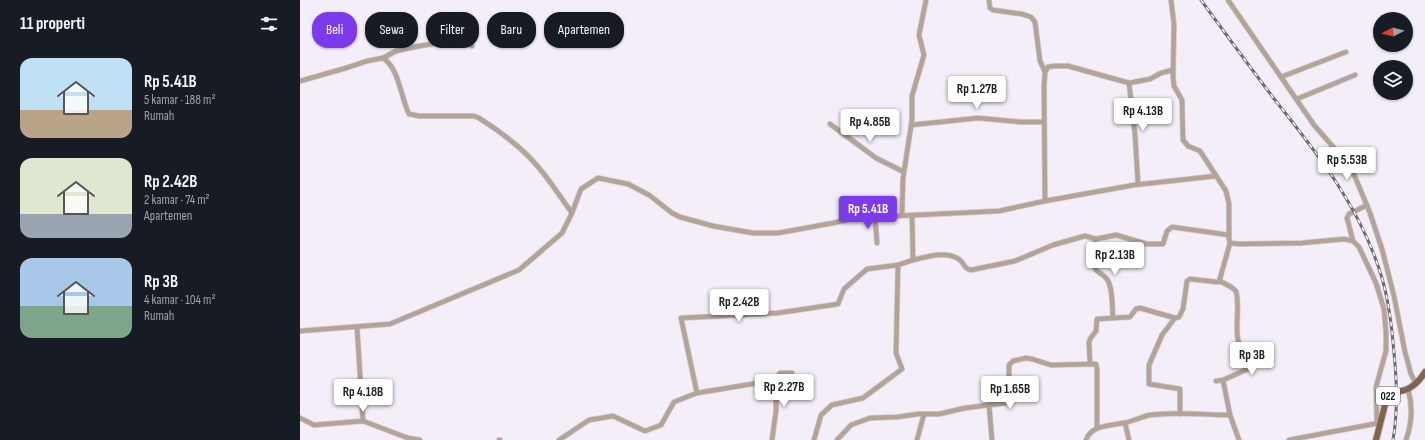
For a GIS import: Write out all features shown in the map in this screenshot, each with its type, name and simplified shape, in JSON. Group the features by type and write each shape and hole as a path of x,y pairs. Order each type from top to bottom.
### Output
{"main road":[{"name":"022","path":"1376,440 1386,397 1394,392 1408,389 1416,384 1425,372"}],"street":[{"path":"902,215 904,172 912,125 912,96 924,55 919,35 926,0"},
{"path":"989,0 990,8 993,10 1022,14 1031,17 1035,22 1040,61 1045,72 1045,201"},
{"path":"1171,0 1174,24 1174,86 1182,100 1183,140 1188,146 1200,151 1226,190 1229,204 1230,243 1220,281"},
{"path":"1228,0 1318,130 1353,172 1367,205 1382,249 1394,296 1405,352 1411,374 1416,384"},
{"path":"300,81 367,61 383,58 402,49 426,44"},
{"path":"1282,77 1346,52"},
{"path":"383,58 391,67 399,83 409,114 419,116 474,116 479,118 526,153 539,167 572,213"},
{"path":"1045,72 1051,66 1068,66 1129,83 1150,79 1161,73 1173,70"},
{"path":"1297,100 1355,75"},
{"path":"1129,83 1135,134 1138,184"},
{"path":"912,125 978,118 1020,122 1044,122"},
{"path":"830,124 876,158 904,172"},
{"path":"300,331 390,324 519,270 562,233 582,189 598,178 628,184 649,195 672,213 680,217 712,226 753,233 778,233 855,218 999,211 1138,184 1216,176"},
{"path":"1352,241 1347,218 1348,214 1367,205"},
{"path":"912,215 913,260"},
{"path":"875,217 877,243"},
{"path":"697,393 681,318 778,313 838,304 844,289 867,269 898,265 913,260 938,255 951,256 959,259 966,269 970,270 1015,261 1054,245 1085,236 1096,239 1116,235 1148,244 1161,244 1164,243 1167,231 1172,227 1229,235"},
{"path":"1096,239 1094,265 1096,269 1106,277 1109,283 1113,318"},
{"path":"1230,243 1302,243 1344,239 1352,241 1359,247 1376,283 1384,309 1386,332 1386,351 1376,387 1379,423 1291,440"},
{"path":"814,440 821,415 832,405 863,398 902,369 896,353 898,265"},
{"path":"1180,414 1180,389 1149,384 1149,365 1162,335 1175,318 1179,317 1183,309 1188,279 1220,281 1236,291 1238,338 1241,346 1249,355 1252,365 1248,369 1223,380 1216,381"},
{"path":"1090,363 1089,343 1096,331 1096,319 1130,317 1136,309 1140,308 1175,318"},
{"path":"357,327 363,421"},
{"path":"837,440 851,425 870,418 944,414 965,408 1006,403 1008,400 1008,365 1013,361 1032,358 1051,366 1090,363 1097,365 1098,428"},
{"path":"772,440 776,411 776,380 780,373 792,373"},
{"path":"559,440 589,420 613,416 645,430 661,425 674,402 697,393 776,380"},
{"path":"1223,380 1230,415 1239,440"},
{"path":"1406,440 1412,414 1411,398 1408,389"},
{"path":"989,405 992,440"},
{"path":"917,440 924,414"},
{"path":"1086,440 1089,434 1098,428 1125,423 1150,415 1230,415"},
{"path":"300,418 314,425 363,421 408,438 420,440"},
{"path":"1125,423 1129,440"}],"railway":[{"path":"1201,0 1322,162 1351,206 1363,229 1382,278 1392,334 1396,375 1396,418 1393,440"}]}
